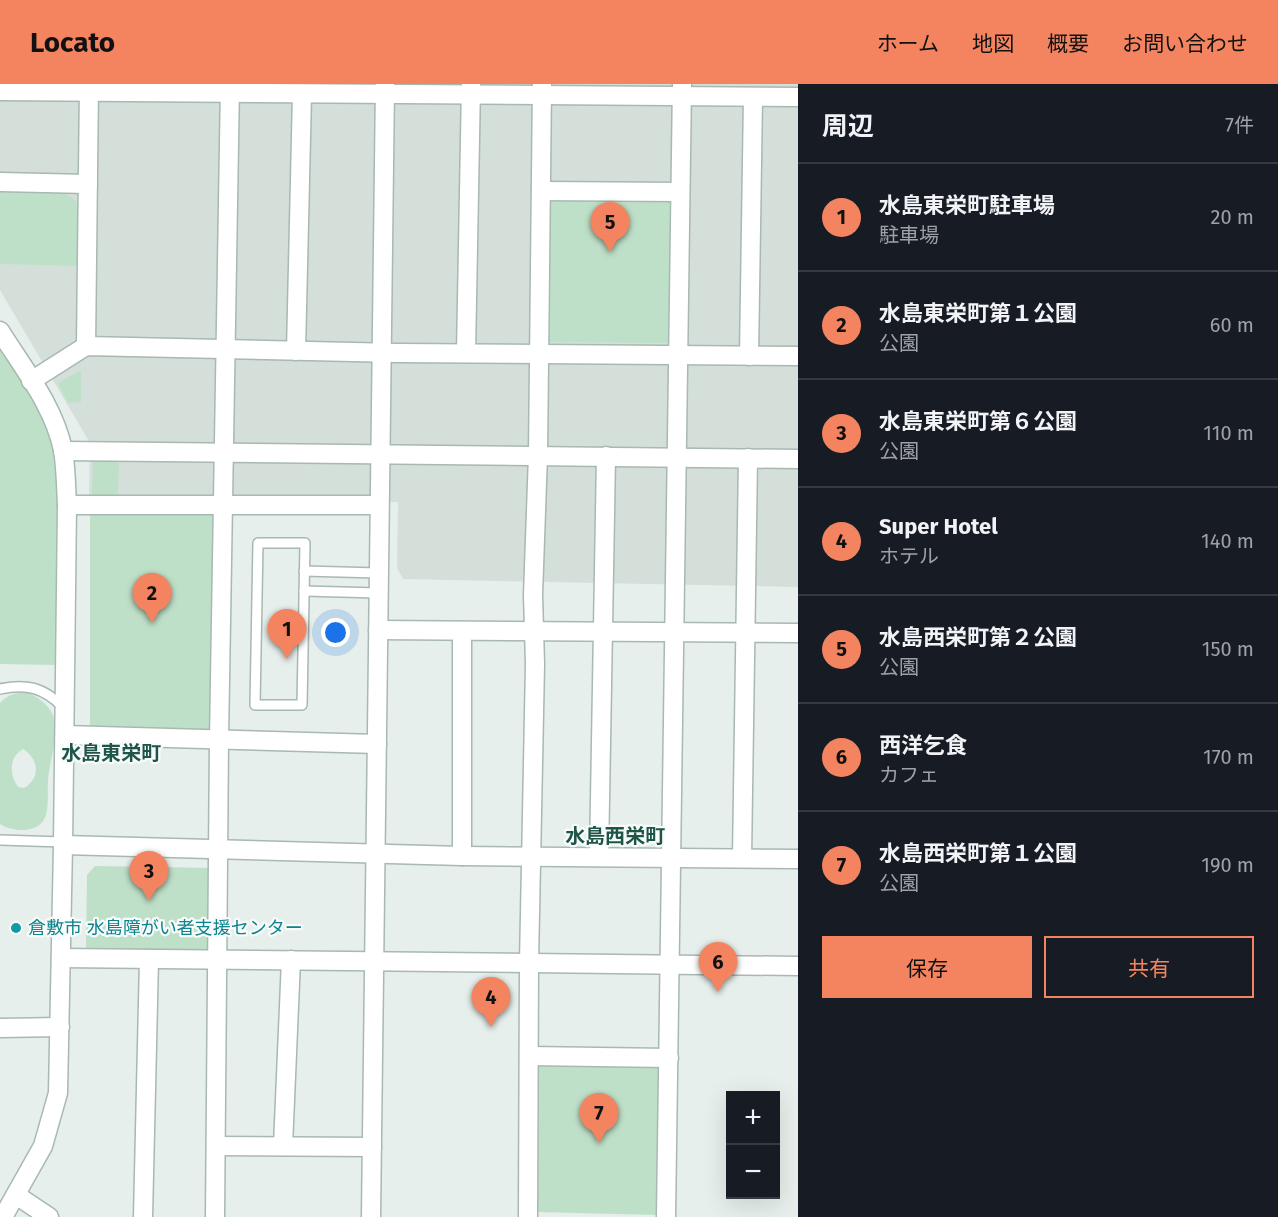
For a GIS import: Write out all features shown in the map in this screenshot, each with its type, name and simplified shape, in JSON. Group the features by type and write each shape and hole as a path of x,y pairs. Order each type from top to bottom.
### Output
{"street":[{"path":"86,346 89,88"},
{"path":"0,91 89,88 230,89 302,94 385,89 682,91 753,97 798,97"},
{"path":"215,1217 219,740 225,505 230,89"},
{"path":"371,1217 385,89"},
{"path":"466,353 471,90"},
{"path":"528,1217 529,963 535,632 533,595 538,455 542,90"},
{"path":"666,1217 682,91"},
{"path":"296,351 302,94"},
{"path":"749,356 753,97"},
{"path":"0,182 88,184"},
{"path":"541,191 680,192"},
{"path":"0,331 52,417 63,451 67,505 58,1093 43,1146 3,1217"},
{"path":"31,381 86,346 381,353 798,356"},
{"path":"63,451 798,459"},
{"path":"599,857 606,456"},
{"path":"742,858 748,458"},
{"path":"67,505 379,505"},
{"path":"378,630 798,633"},
{"path":"462,631 462,856"},
{"path":"65,735 376,744"},
{"path":"63,844 462,856 798,859"},
{"path":"61,958 798,966"},
{"path":"143,1217 149,959"},
{"path":"283,1146 291,960"},
{"path":"0,1028 60,1027"},
{"path":"529,1056 669,1058"},
{"path":"216,1146 372,1147"},
{"path":"16,1196 49,1217"}],"lane":[{"path":"258,543 304,543 304,572 302,705 255,705 258,543"},
{"path":"304,572 378,573"},
{"path":"304,591 378,593"},
{"path":"0,689 34,688 52,696 65,709"},
{"path":"0,840 63,844"}],"shaded area":[{"path":"0,84 798,84 798,587 403,579 397,568 398,502 89,499 90,443 0,290"}],"green space":[{"path":"0,191 64,192 76,201 82,213 80,266 0,264"},
{"path":"547,198 674,199 672,343 546,342"},
{"path":"0,346 39,409 55,458 57,472 56,665 0,664"},
{"path":"81,370 81,402 68,403 58,383"},
{"path":"93,458 119,459 118,497 92,497"},
{"path":"90,511 218,512 211,734 90,730"},
{"path":"27,692 50,710 55,720 56,730 45,817 34,828 22,830 0,824 0,703 9,696","holes":["23,749 35,763 35,774 24,788 18,787 13,777 13,761 18,752"]},
{"path":"95,866 213,868 211,953 86,950 87,875"},
{"path":"539,1063 663,1066 659,1215 535,1212"}],"place":[{"name":"水島西栄町第２公園","path":"610,252"},
{"name":"水島東栄町第１公園","path":"152,623"},
{"name":"水島東栄町駐車場","path":"287,659"},
{"name":"水島東栄町第６公園","path":"149,901"},
{"name":"倉敷市 水島障がい者支援センター","path":"16,928"},
{"name":"西洋乞食","path":"718,992"},
{"name":"Super Hotel","path":"491,1027"},
{"name":"水島西栄町第１公園","path":"599,1143"}],"district":[{"name":"水島東栄町","path":"111,753"},
{"name":"水島西栄町","path":"615,836"}]}
